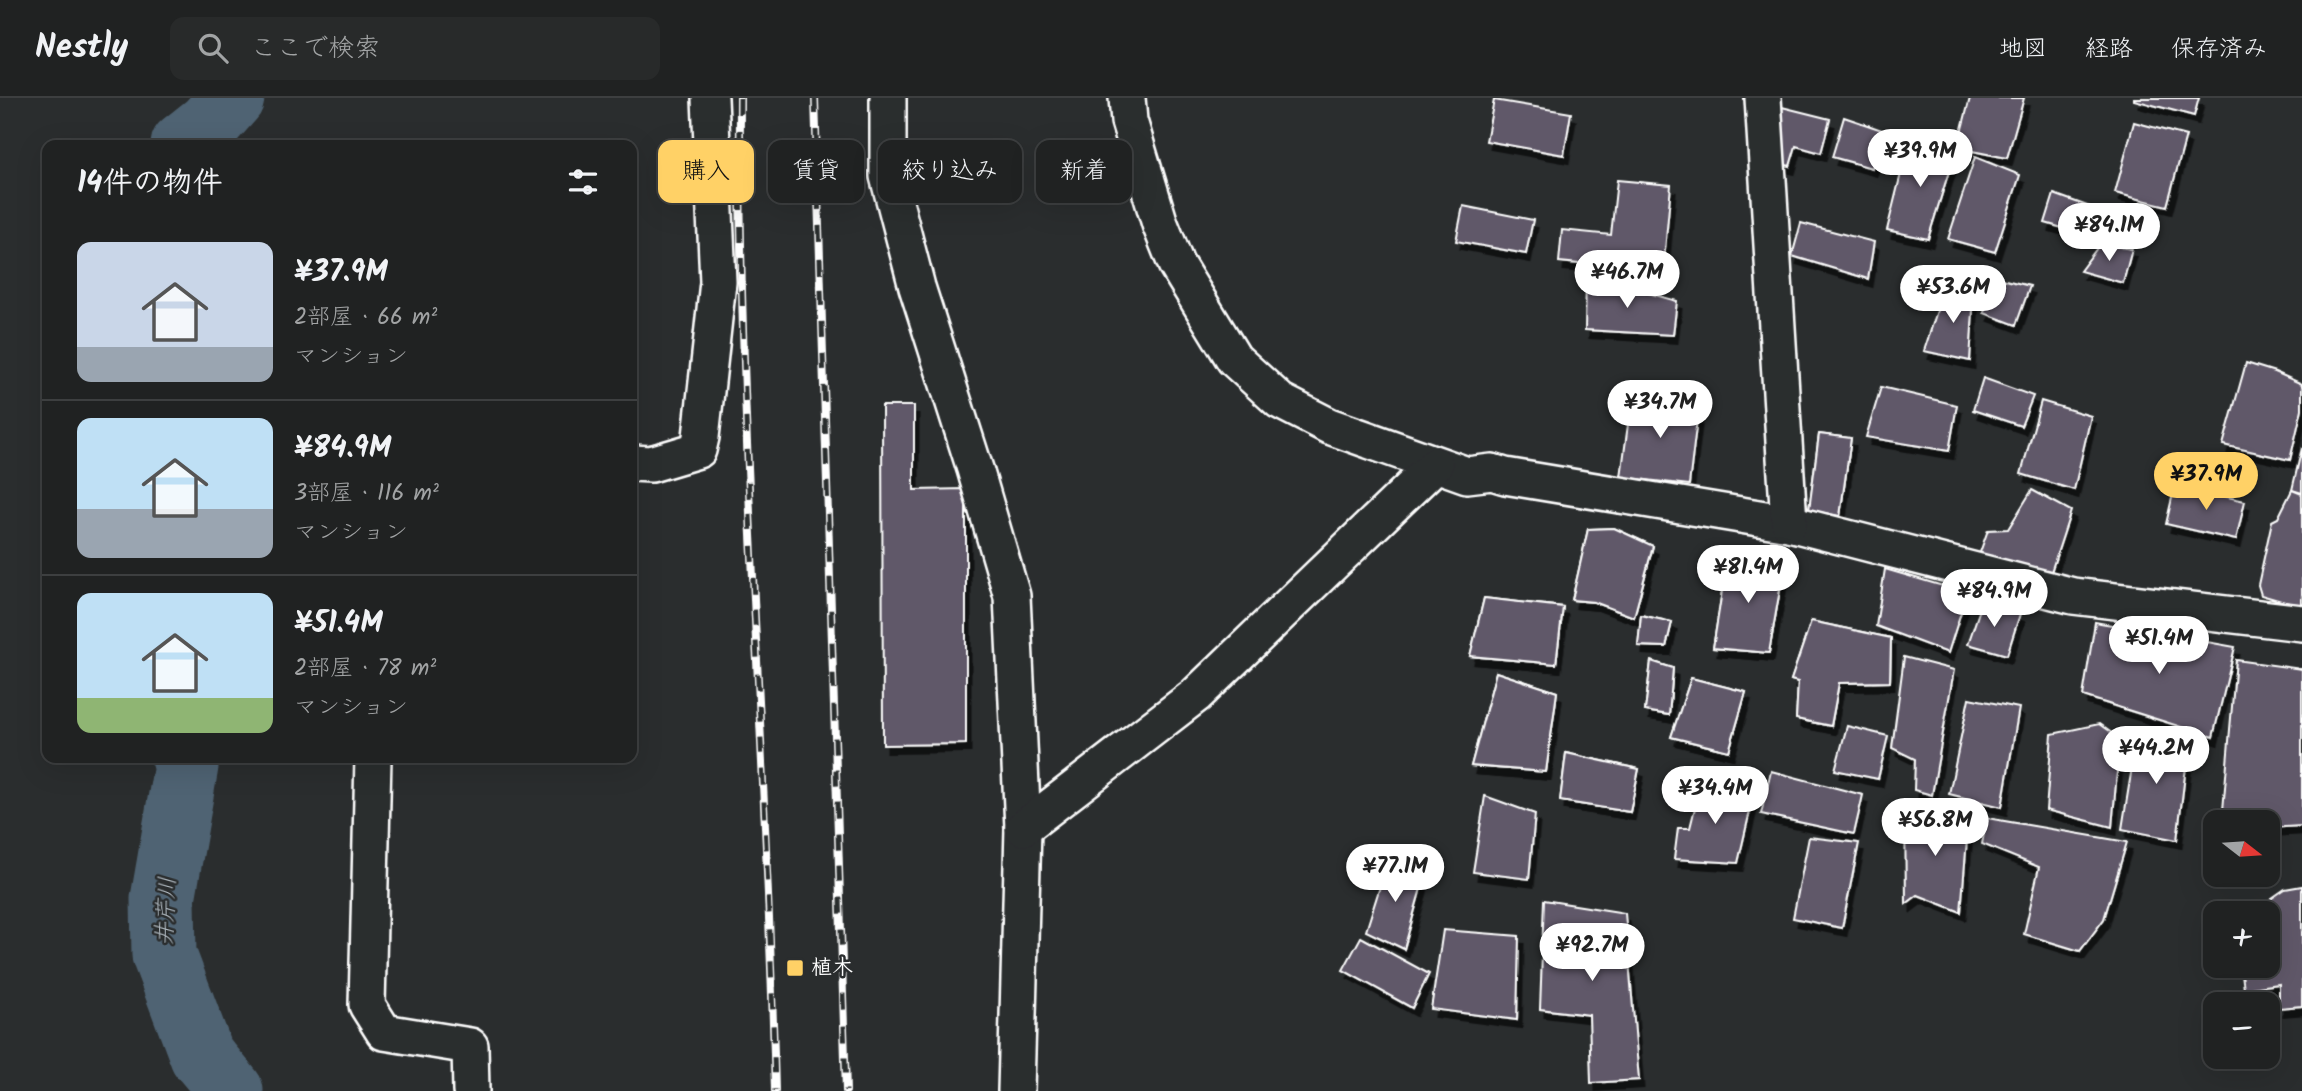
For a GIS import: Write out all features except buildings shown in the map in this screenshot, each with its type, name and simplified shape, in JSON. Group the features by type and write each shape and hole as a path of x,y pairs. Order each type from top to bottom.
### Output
{"street":[{"path":"637,463 651,464 698,450 701,437 718,282 710,98"},
{"path":"888,98 888,176 917,287 1012,596 1023,828 1016,1091"},
{"path":"1127,98 1129,121 1160,225 1176,264 1234,359 1280,401 1329,426 1467,475 1492,472 1789,523 2073,596 2302,623"},
{"path":"1763,98 1789,523"},
{"path":"1023,828 1196,695 1435,465"},
{"path":"373,763 367,1005 384,1032 470,1046 471,1091"}],"waterway":[{"name":"井芹川","path":"189,140 208,125 232,98"},
{"name":"井芹川","path":"185,763 163,899 164,955 202,1056 231,1091"}],"railway":[{"path":"740,98 748,470 775,1091"},
{"path":"815,98 846,1091"}],"place":[{"name":"植木","path":"795,968"}]}
